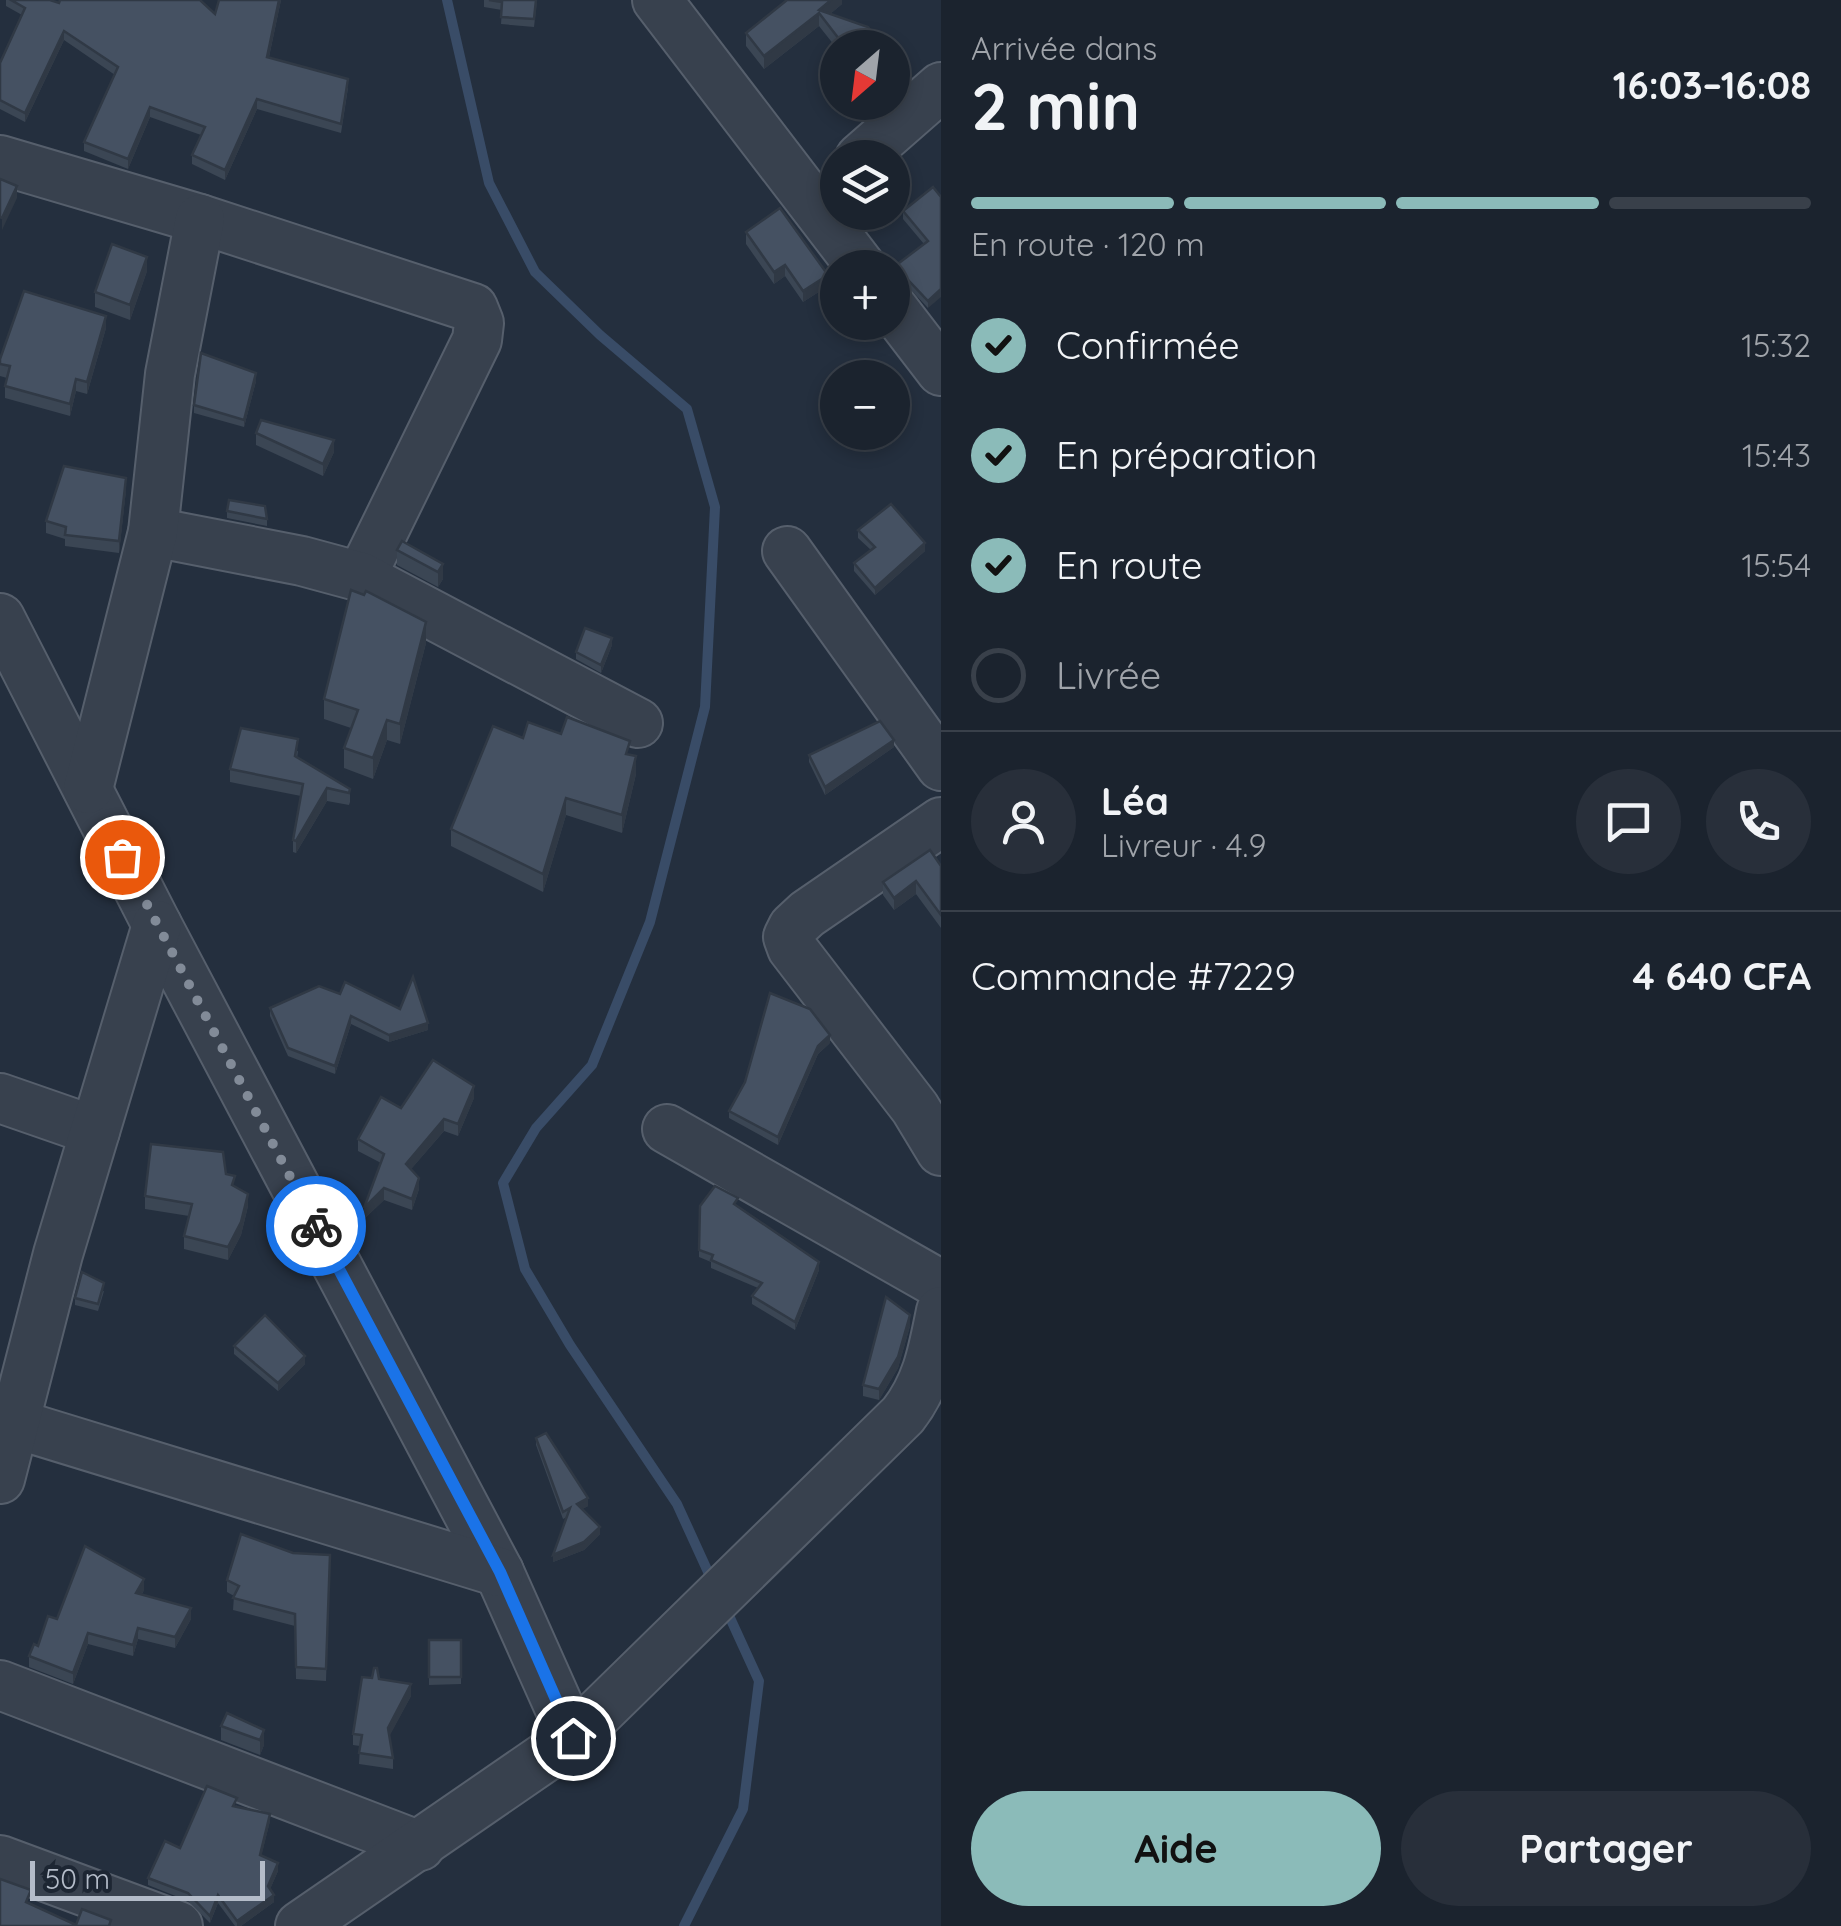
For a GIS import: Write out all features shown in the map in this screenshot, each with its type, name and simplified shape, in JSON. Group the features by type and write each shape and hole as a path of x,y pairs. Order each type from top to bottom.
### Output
{"street":[{"path":"657,0 820,184"},
{"path":"881,140 941,87"},
{"path":"0,160 200,219 473,308 479,323 478,340 361,577"},
{"path":"88,789 153,532 170,374 200,219"},
{"path":"910,331 941,371"},
{"path":"153,532 302,561 361,577 638,723"},
{"path":"787,551 941,766"},
{"path":"0,618 156,924 500,1572 573,1738"},
{"path":"941,822 807,914 788,937 792,948 914,1108 941,1151"},
{"path":"0,1479 8,1422 156,924"},
{"path":"0,1098 95,1131"},
{"path":"667,1128 941,1285"},
{"path":"300,1926 573,1738 903,1415 919,1394 930,1368 941,1310"},
{"path":"8,1422 500,1572"},
{"path":"0,1685 420,1846"},
{"path":"0,1860 178,1926"}],"building":[{"path":"11,0 200,0 215,14 219,0 279,0 267,57 348,79 341,124 257,99 225,170 192,155 205,127 150,107 128,159 84,142 118,67 64,31 25,113 0,100 0,63 25,8"},
{"path":"489,0 536,0 534,19 501,17 502,2"},
{"path":"787,0 831,0 819,10 870,30 832,30 819,13 764,56 746,33"},
{"path":"0,179 17,186 2,218 0,217"},
{"path":"933,187 941,197 941,289 928,301 910,282 910,255 928,241 910,219 910,205"},
{"path":"780,208 820,264 820,280 803,291 785,265 774,272 746,232"},
{"path":"112,244 147,257 130,305 95,292"},
{"path":"24,291 106,316 87,382 76,379 70,404 5,386 10,366 0,364 0,359"},
{"path":"201,353 256,373 244,420 194,405"},
{"path":"261,420 334,440 323,464 256,433"},
{"path":"64,466 126,478 119,541 65,535 66,527 46,521"},
{"path":"229,500 265,506 267,519 227,511"},
{"path":"891,504 925,543 875,588 854,563 875,547 858,530"},
{"path":"402,541 443,564 438,572 397,550"},
{"path":"351,590 364,595 366,591 426,622 400,724 387,720 373,758 344,748 358,710 324,699"},
{"path":"585,628 612,638 601,665 576,652"},
{"path":"567,717 630,741 626,754 636,756 622,815 566,798 543,874 451,829 493,726 523,738 528,722 561,734"},
{"path":"880,721 894,740 825,787 809,755"},
{"path":"241,728 298,739 295,756 350,789 349,793 327,788 296,841 293,840 303,784 230,769"},
{"path":"930,850 941,866 941,915 916,881 894,898 883,882"},
{"path":"413,977 428,1023 389,1035 351,1016 335,1066 288,1048 270,1008 319,986 340,994 345,982 400,1009"},
{"path":"770,993 810,1009 830,1035 818,1046 778,1137 729,1111 745,1082"},
{"path":"433,1060 474,1086 458,1124 444,1119 406,1164 419,1178 412,1199 384,1188 364,1208 384,1154 358,1139 381,1097 401,1108"},
{"path":"151,1144 223,1152 226,1174 235,1176 232,1185 248,1194 241,1222 228,1247 184,1236 192,1204 145,1196"},
{"path":"715,1186 738,1198 734,1204 819,1262 795,1322 752,1296 762,1283 711,1260 713,1255 699,1250 700,1206"},
{"path":"82,1272 104,1283 98,1304 75,1298"},
{"path":"886,1297 910,1315 898,1357 879,1389 863,1385"},
{"path":"265,1315 305,1356 278,1383 234,1346"},
{"path":"546,1433 588,1498 577,1504 600,1527 584,1542 553,1555 570,1508 563,1512 536,1438"},
{"path":"241,1534 293,1553 330,1555 326,1669 296,1667 295,1614 233,1598 239,1586 227,1580"},
{"path":"85,1546 144,1579 136,1593 191,1608 175,1637 138,1628 133,1645 88,1633 73,1673 29,1656 34,1644 38,1646 48,1616 57,1619"},
{"path":"429,1640 461,1640 461,1677 429,1677"},
{"path":"374,1668 379,1679 411,1684 388,1728 393,1758 359,1753 362,1735 353,1734 362,1677 372,1678"},
{"path":"227,1713 264,1730 260,1740 221,1726"},
{"path":"207,1786 237,1798 233,1806 270,1814 260,1855 278,1863 268,1886 274,1895 237,1921 218,1895 210,1916 188,1893 148,1878 165,1841 180,1848"},
{"path":"0,1879 31,1890 26,1902 76,1925 82,1909 111,1920 109,1926 0,1926"}],"waterway":[{"path":"447,0 489,183 535,272 600,335 687,409 715,507 705,707 650,922 592,1065 536,1128 503,1183 525,1269 570,1345 677,1504 714,1585"},
{"path":"684,1926 743,1809 759,1681 726,1609"}],"way so far":[{"path":"122,857 316,1226"}],"route":[{"path":"316,1226 500,1572 573,1738"}]}
